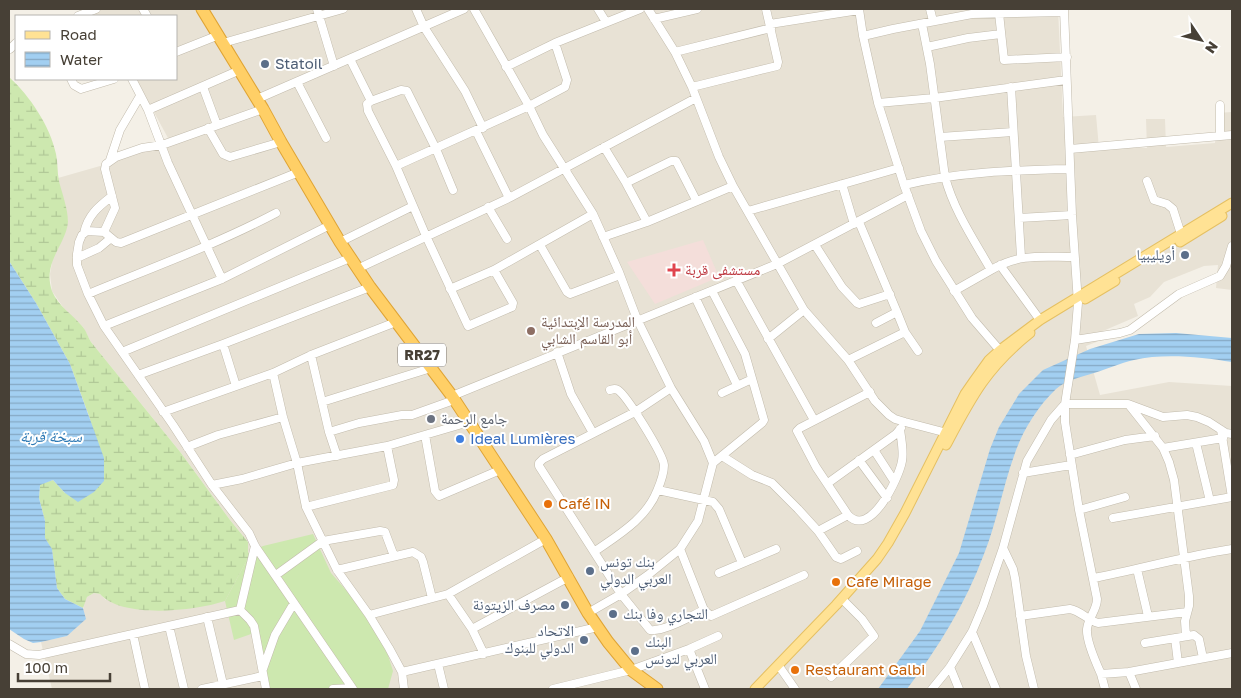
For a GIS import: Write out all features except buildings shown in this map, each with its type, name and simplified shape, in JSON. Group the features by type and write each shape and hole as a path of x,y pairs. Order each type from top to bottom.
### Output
{"highway":[{"name":"RR27","path":"202,9 357,269 453,398 546,539 588,612 608,642 631,670 657,689"}],"main road":[{"path":"1002,353 1078,300 1232,203"},
{"path":"755,689 877,559 892,537 949,433 1002,353 1040,320 1078,300 1232,210"},
{"path":"762,689 845,602 891,546 949,433"}],"street":[{"path":"88,14 96,9"},
{"path":"178,51 318,12 344,9"},
{"path":"416,9 424,26 465,91 509,198"},
{"path":"110,160 142,148 162,145 208,128 260,104 297,82 464,9"},
{"path":"474,9 530,106 543,135 593,214 637,319 671,388 700,435 712,463 705,499 698,522 680,548 621,594 588,612"},
{"path":"598,9 606,22"},
{"path":"506,67 555,43 640,9"},
{"path":"648,9 675,52 692,87 719,157 733,186 804,310 848,360 875,401 889,415 903,426 949,433"},
{"path":"654,19 697,9"},
{"path":"692,87 776,67 778,62 766,9"},
{"path":"675,52 770,26 859,9 878,103 921,231 954,291 972,318 1002,353"},
{"path":"930,9 933,21"},
{"path":"863,36 972,11 999,13 1064,10 1074,257 1078,300 1074,349 1065,404 1071,465 1094,578 1097,605 1087,632 1105,689"},
{"path":"318,12 334,66"},
{"path":"999,13 1004,59 1006,61 1067,57"},
{"path":"922,24 927,47 945,177 957,210 991,270"},
{"path":"927,47 968,38 1001,34"},
{"path":"396,166 530,106 567,84 555,43"},
{"path":"350,59 371,101"},
{"path":"148,110 240,70"},
{"path":"72,80 74,85 81,90 111,80"},
{"path":"132,80 148,110 168,164 222,279"},
{"path":"878,103 934,98 1066,80"},
{"path":"297,82 326,138"},
{"path":"203,87 217,124"},
{"path":"1011,87 1021,257"},
{"path":"453,190 436,149 407,91 401,90 371,101 366,105 396,166 468,326 509,310 512,307 513,302 494,270"},
{"path":"104,232 115,208 105,169 106,164 110,160 120,130 140,96"},
{"path":"357,269 509,198 696,98"},
{"path":"1220,105 1220,136"},
{"path":"208,128 223,154 230,157 281,142"},
{"path":"940,137 1013,132"},
{"path":"1070,149 1232,135"},
{"path":"604,146 646,222"},
{"path":"626,183 671,161 676,161 696,200"},
{"path":"748,211 899,168"},
{"path":"904,185 945,177 1017,170 1070,169"},
{"path":"84,233 104,232 121,243 299,172"},
{"path":"1147,181 1154,200 1167,204 1173,209 1181,234"},
{"path":"842,184 905,332 918,351"},
{"path":"602,238 733,186"},
{"path":"112,196 93,212 79,242 77,264 88,294 104,326 212,485 249,533 255,546 353,689"},
{"path":"329,432 358,423 412,415 557,352 777,264 908,196"},
{"path":"340,242 413,206"},
{"path":"488,207 507,239"},
{"path":"88,294 246,229 276,213"},
{"path":"450,289 494,270 593,214"},
{"path":"1019,218 1072,215"},
{"path":"104,326 222,279 330,225"},
{"path":"77,258 99,248 111,238"},
{"path":"540,244 568,294 620,275"},
{"path":"814,245 842,287 857,303 890,294"},
{"path":"1075,340 1130,330 1180,294 1215,280 1229,267 1232,246"},
{"path":"954,291 1000,265 1021,257 1074,257"},
{"path":"122,352 350,258"},
{"path":"1000,265 1040,320"},
{"path":"736,280 814,420"},
{"path":"138,375 370,287"},
{"path":"712,291 740,343 764,421 712,463"},
{"path":"695,297 737,385"},
{"path":"768,339 804,310"},
{"path":"876,323 897,312"},
{"path":"163,412 272,373 311,355 396,322"},
{"path":"848,360 905,332"},
{"path":"223,344 236,386"},
{"path":"557,352 570,394 594,433"},
{"path":"311,355 329,432 337,456"},
{"path":"322,402 431,368"},
{"path":"272,373 297,463 306,507 337,570 369,615 402,672 404,689"},
{"path":"722,393 752,379"},
{"path":"671,388 635,412 543,458 539,466 621,594 650,630 672,624 704,610"},
{"path":"594,552 646,512 658,490 664,467 662,459 635,412 618,390 610,390"},
{"path":"870,392 814,420 797,431 816,467 848,515 856,521 860,522 875,512 887,498 902,463 903,426"},
{"path":"932,689 950,667 972,632 984,606 1031,451 1051,420 1065,404 1128,404 1163,417 1187,415 1209,422 1222,434 1232,497 1113,518"},
{"path":"1128,404 1163,448 1174,480 1189,596 1185,621 1186,636"},
{"path":"187,447 218,434 283,417"},
{"path":"212,485 242,479 297,463 387,446 469,422"},
{"path":"828,483 896,434 903,426"},
{"path":"1163,448 1196,443 1222,434 1232,434"},
{"path":"425,435 435,491 439,496 500,470"},
{"path":"1070,455 1125,440 1155,436"},
{"path":"1196,443 1210,501"},
{"path":"306,507 393,484 394,480 387,446"},
{"path":"874,450 894,481"},
{"path":"722,456 752,475 772,483 818,531 838,558 841,559 857,551"},
{"path":"859,460 887,498"},
{"path":"1024,473 1071,465"},
{"path":"658,490 714,502 719,508 742,563"},
{"path":"1079,510 1125,498"},
{"path":"818,531 848,515"},
{"path":"276,575 323,541 384,531 394,556"},
{"path":"369,615 448,594 546,539"},
{"path":"240,610 255,546"},
{"path":"680,548 704,610 711,616 804,575"},
{"path":"1002,548 1013,569 1026,656 1034,689"},
{"path":"719,573 776,549"},
{"path":"1094,578 1137,570 1185,557 1232,549"},
{"path":"337,570 413,552 421,557 432,598"},
{"path":"1137,570 1148,616"},
{"path":"472,629 569,577"},
{"path":"448,594 472,629 484,654"},
{"path":"832,676 874,636 862,619 845,602"},
{"path":"263,674 275,635 294,603"},
{"path":"1020,616 1070,609 1077,610 1090,620 1098,623 1187,612"},
{"path":"9,644 26,654 39,655 240,610"},
{"path":"240,610 254,626 266,689"},
{"path":"207,617 224,684"},
{"path":"169,626 184,689"},
{"path":"402,672 598,627"},
{"path":"972,632 996,689"},
{"path":"133,634 145,689"},
{"path":"553,689 631,670 689,649 718,636"},
{"path":"1145,643 1197,636 1200,639 1203,658"},
{"path":"1174,638 1178,663"},
{"path":"689,649 705,689"},
{"path":"1101,674 1129,672 1232,653"},
{"path":"438,664 444,689"},
{"path":"950,667 959,689"},
{"path":"782,669 795,689"},
{"path":"1129,672 1136,689"},
{"path":"202,689 263,674"},
{"path":"333,689 353,689"}],"shaded area":[{"path":"94,9 1058,9 1063,117 1096,115 1099,148 1147,148 1146,119 1165,119 1166,147 1215,143 1217,113 1232,112 1232,290 1216,288 1218,265 1204,266 1164,282 1150,297 1134,304 1138,316 1103,331 1104,339 1086,346 1100,395 1169,382 1232,386 1232,689 52,689 41,642 67,636 85,619 83,605 87,597 94,593 100,594 106,600 248,558 248,542 181,453 91,342 83,327 65,310 52,291 50,274 53,257 64,236 68,221 58,178 100,166 168,138 137,80 178,80 178,15 79,15"},
{"name":"مستشفى قربة","path":"703,240 719,277 655,304 627,262"}],"green space":[{"path":"9,77 32,102 44,122 56,154 58,178 66,206 68,222 52,262 50,281 52,291 61,306 83,328 91,342 181,453 248,542 248,558 225,601 178,610 141,610 110,602 100,594 94,593 87,597 83,608 65,599 57,588 52,550 45,538 45,521 39,498 40,484 53,480 65,493 95,437 70,364 36,303 9,261"},
{"path":"313,534 331,573 366,613 386,649 393,671 388,689 269,689 254,633 234,640 225,601 248,558 248,553 263,546"}],"water":[{"name":"سبخة قربة","path":"9,261 36,303 70,364 104,458 104,481 94,492 78,502 65,493 53,480 40,485 39,498 45,521 45,538 52,549 57,588 65,599 83,608 86,619 67,636 33,643 9,629"},
{"path":"1176,333 1232,338 1232,362 1183,356 1146,358 1074,379 1056,389 1037,411 1018,444 993,529 977,572 960,607 930,658 907,689 878,689 920,631 959,553 990,449 999,427 1019,394 1043,370 1090,349 1139,334"}],"place":[{"name":"Statoil","path":"265,64"},
{"name":"أويليبيا","path":"1185,255"},
{"name":"مستشفى قربة","path":"674,270"},
{"name":"المدرسة الإبتدائية أبو القاسم الشابي","path":"531,331"},
{"name":"جامع الرحمة","path":"431,419"},
{"name":"Ideal Lumières","path":"460,439"},
{"name":"Café IN","path":"548,504"},
{"name":"بنك تونس العربي الدولي","path":"590,571"},
{"name":"Cafe Mirage","path":"836,582"},
{"name":"مصرف الزيتونة","path":"565,605"},
{"name":"التجاري وفا بنك","path":"613,614"},
{"name":"الاتحاد الدولي للبنوك","path":"584,640"},
{"name":"البنك العربي لتونس","path":"635,651"},
{"name":"Restaurant Galbi","path":"795,670"}]}
